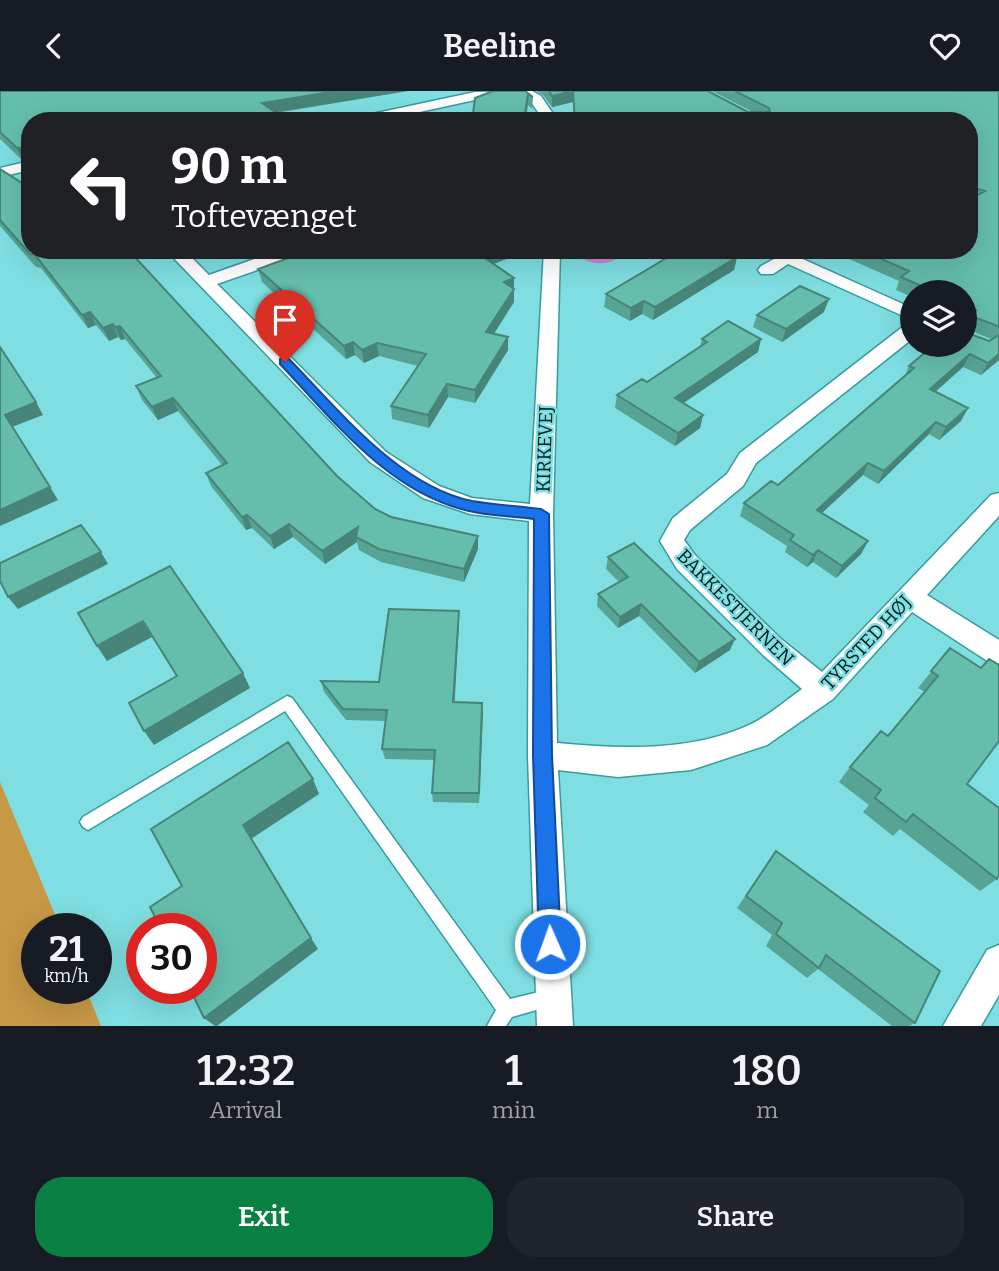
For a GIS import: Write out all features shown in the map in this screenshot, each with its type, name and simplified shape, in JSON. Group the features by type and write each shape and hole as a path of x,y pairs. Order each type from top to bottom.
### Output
{"street":[{"path":"400,112 475,96 524,91 536,99 545,112"},
{"path":"0,173 21,167"},
{"path":"183,259 378,457 431,492 470,506 541,514"},
{"path":"206,282 271,259"},
{"name":"KIRKEVEJ","path":"552,259 541,514 543,755 555,1026"},
{"path":"767,270 784,259"},
{"path":"791,259 900,309"},
{"name":"BAKKESTJERNEN","path":"823,690 772,647 687,562 672,541 681,524 735,480 748,458 900,338"},
{"name":"TYRSTED HØJ","path":"543,755 618,763 691,756 757,736 823,690 999,501"},
{"path":"909,597 999,654"},
{"path":"961,1026 999,962"}],"lane":[{"path":"88,822 287,702 506,1009"},
{"path":"496,1026 506,1009 552,998"}],"shaded area":[{"path":"583,259 615,259 602,263"},
{"path":"0,782 54,913 21,913 21,1004 92,1004 101,1026 0,1026"}],"building":[{"path":"0,91 337,91 262,103 275,112 21,112 21,148 17,148 0,132"},
{"path":"493,91 525,91 533,97 528,94 525,112 473,112 475,98"},
{"path":"549,91 573,91 552,96"},
{"path":"573,91 708,91 748,112 574,112"},
{"path":"735,91 999,91 999,328 977,318 977,280 908,280 901,277 909,271 882,259 978,259 978,195 985,191 978,189 978,112 770,112 769,108"},
{"path":"0,169 21,182 21,244 0,220"},
{"path":"38,259 137,259 337,476 375,509 391,517 478,536 464,569 379,549 356,537 358,527 322,551 289,524 270,536 247,515 242,517 206,473 227,463 173,398 152,407 136,386 161,376 120,326 115,327 113,324 103,328 90,312 82,315"},
{"path":"285,259 486,259 514,278 504,282 514,289 486,332 508,337 475,390 447,384 428,415 391,406 426,354 377,343 362,350 353,342 344,346 258,269"},
{"path":"665,259 734,259 655,307 644,301 631,308 606,294"},
{"path":"800,286 829,299 786,329 757,315"},
{"path":"728,321 761,339 675,398 703,415 678,433 617,395 642,379 647,382 707,342 702,339"},
{"path":"999,335 999,354 988,363 976,357 977,337 989,341"},
{"path":"0,347 36,402 5,415 50,487 0,510"},
{"path":"920,357 967,357 930,389 968,408 946,427 936,422 884,471 868,463 817,510 868,541 842,566 818,550 813,555 790,540 794,535 744,503 771,481 778,485 914,368 909,366"},
{"path":"81,525 101,552 8,597 0,581 0,563"},
{"path":"634,543 735,639 699,662 641,604 620,617 598,594 628,577 608,557"},
{"path":"170,566 243,673 144,731 129,703 177,676 143,621 97,646 78,613"},
{"path":"389,609 459,611 453,702 482,703 479,793 432,793 435,750 382,749 387,710 343,709 321,681 379,682"},
{"path":"950,648 981,668 989,659 999,665 999,741 967,784 999,808 997,879 913,814 906,822 875,798 881,790 850,767 881,731 888,736 938,676 931,671"},
{"path":"288,742 313,779 243,825 311,938 204,1018 197,1004 217,1004 217,913 153,913 150,907 182,886 151,829"},
{"path":"776,851 940,971 915,1023 826,955 819,968 776,934 782,923 746,896"}],"route":[{"path":"285,362 378,457 431,492 470,506 541,514 543,755 550,944"}]}
